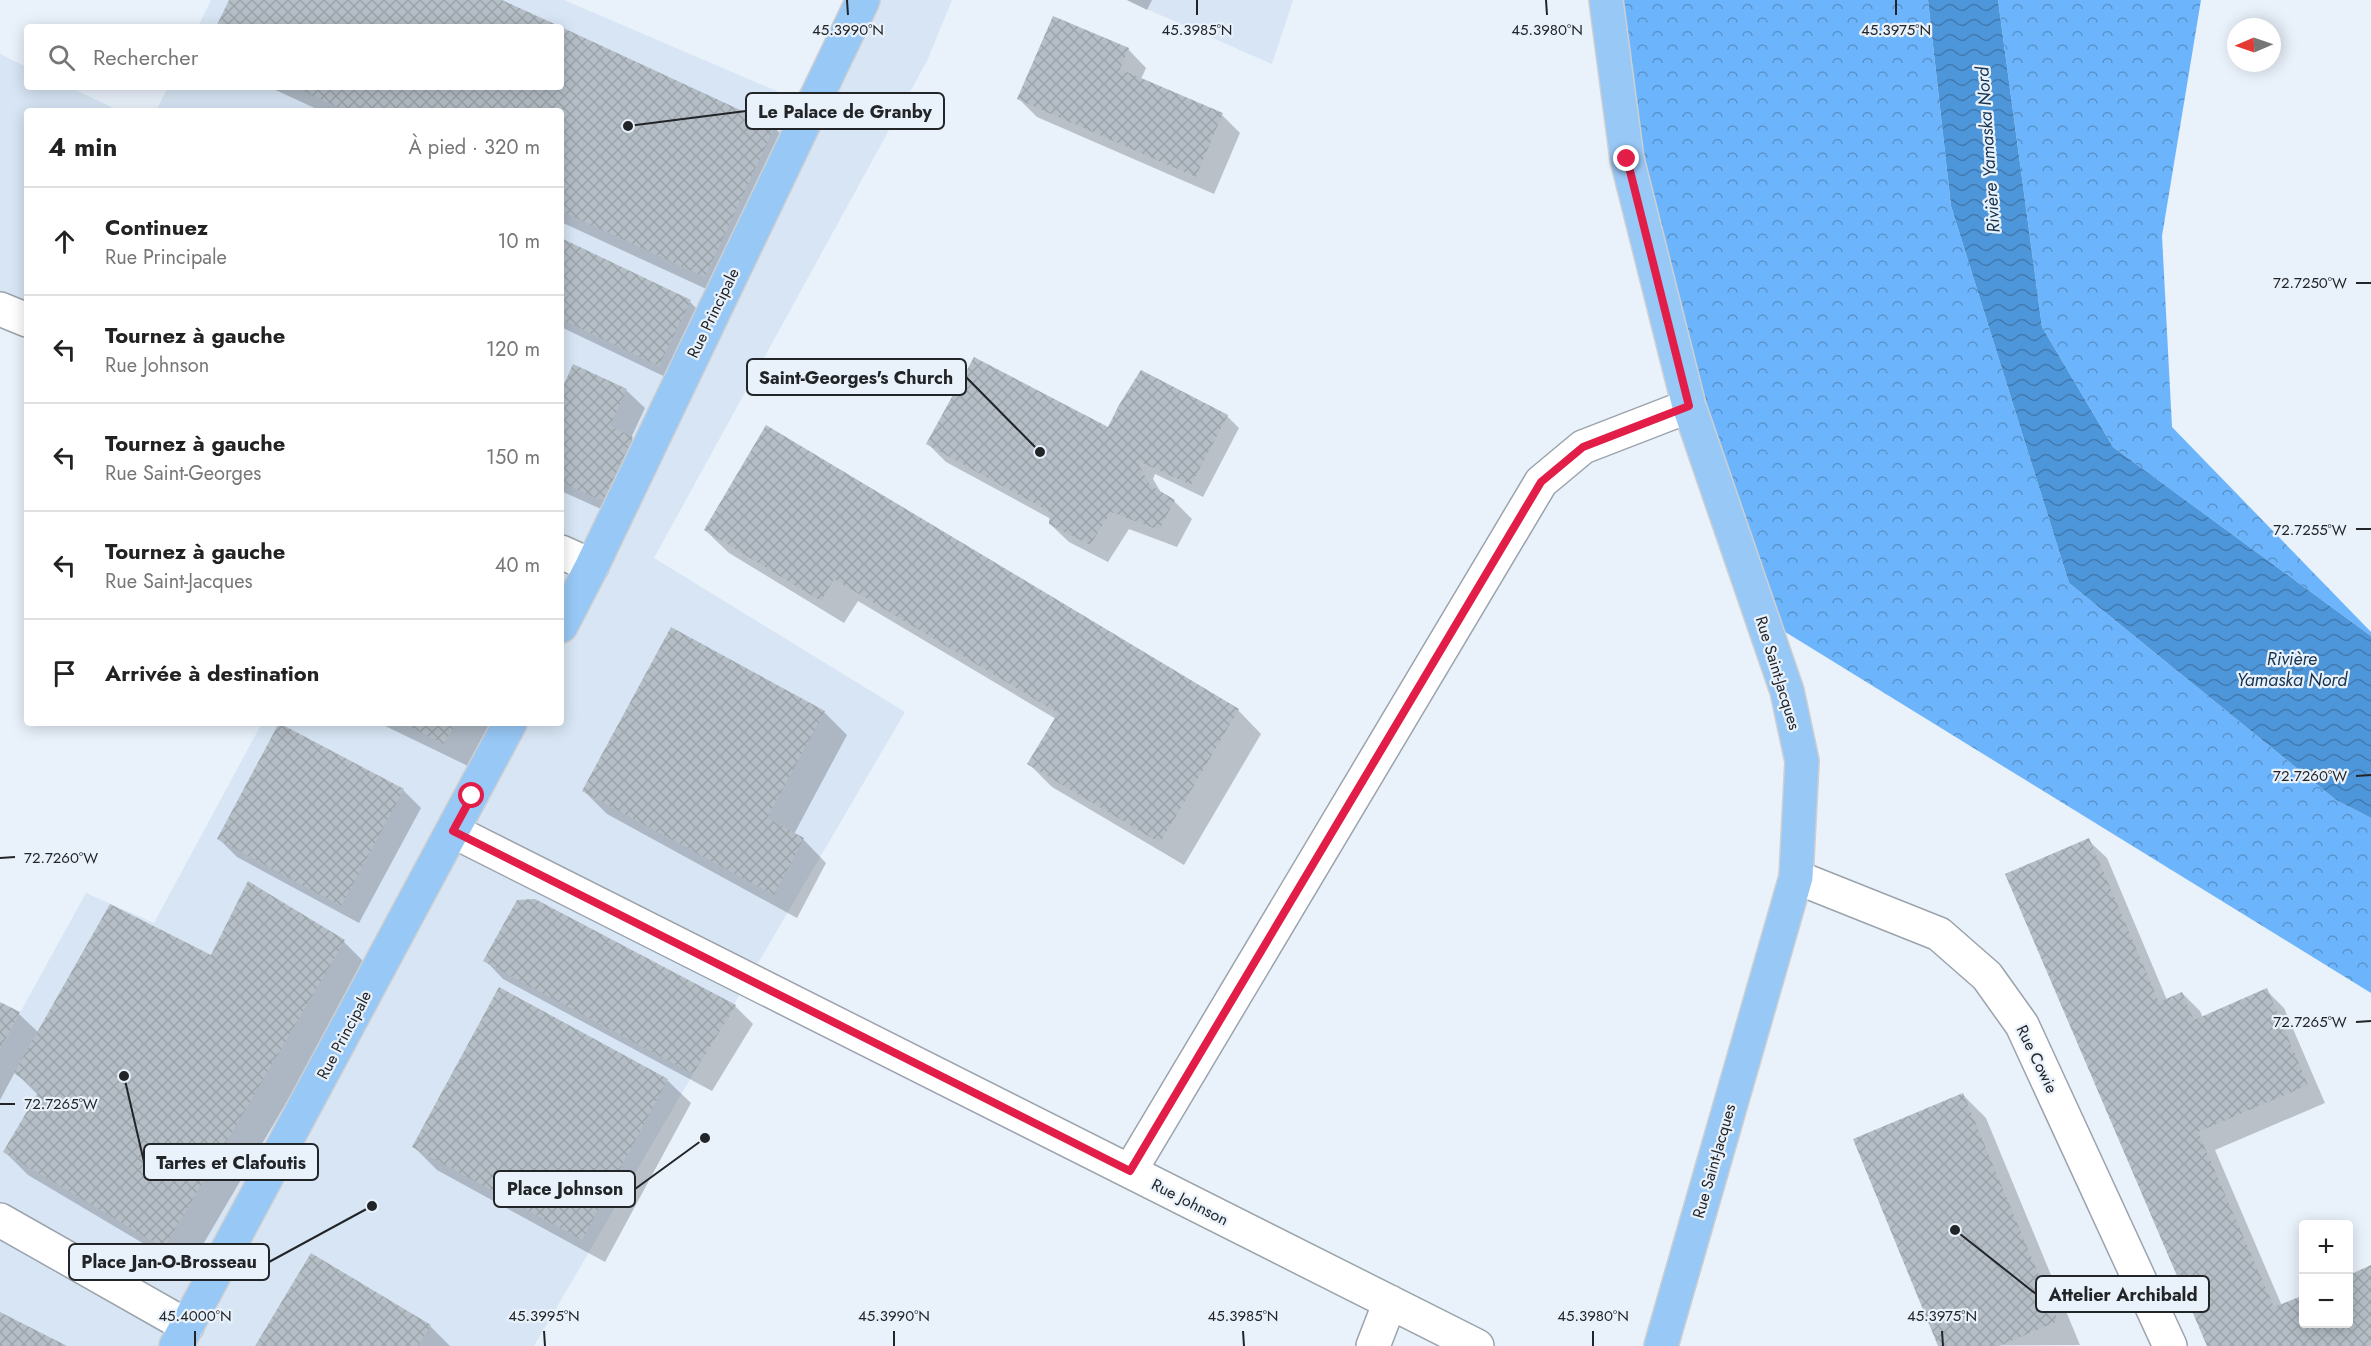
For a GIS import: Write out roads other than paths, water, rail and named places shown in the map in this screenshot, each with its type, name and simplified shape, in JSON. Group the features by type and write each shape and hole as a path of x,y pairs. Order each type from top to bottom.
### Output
{"main road":[{"name":"Rue Principale","path":"564,620 863,0"},
{"name":"Rue Saint-Jacques","path":"1606,0 1627,159 1689,406 1786,691 1802,762 1796,878 1661,1346"},
{"name":"Rue Principale","path":"182,1336 508,726"}],"street":[{"path":"0,309 24,319"},
{"path":"1130,1171 1541,482 1583,447 1689,406"},
{"path":"564,553 592,566"},
{"name":"Rue Johnson","path":"453,831 1477,1346"},
{"name":"Rue Cowie","path":"1796,878 1939,934 1987,976 2022,1025 2170,1346"},
{"path":"0,1220 182,1336"},
{"path":"1373,1346 1390,1302"}],"water":[{"name":"Rivière Yamaska Nord","path":"1928,0 1998,0 2042,327 2113,447 2371,636 2371,818 2336,800 2069,583 1951,206"}],"place":[{"name":"Le Palace de Granby","path":"628,126"},
{"name":"Saint-Georges's Church","path":"1040,452"},
{"name":"Tartes et Clafoutis","path":"124,1076"},
{"name":"Place Johnson","path":"705,1138"},
{"name":"Place Jan-O-Brosseau","path":"372,1206"},
{"name":"Attelier Archibald","path":"1955,1230"}]}
